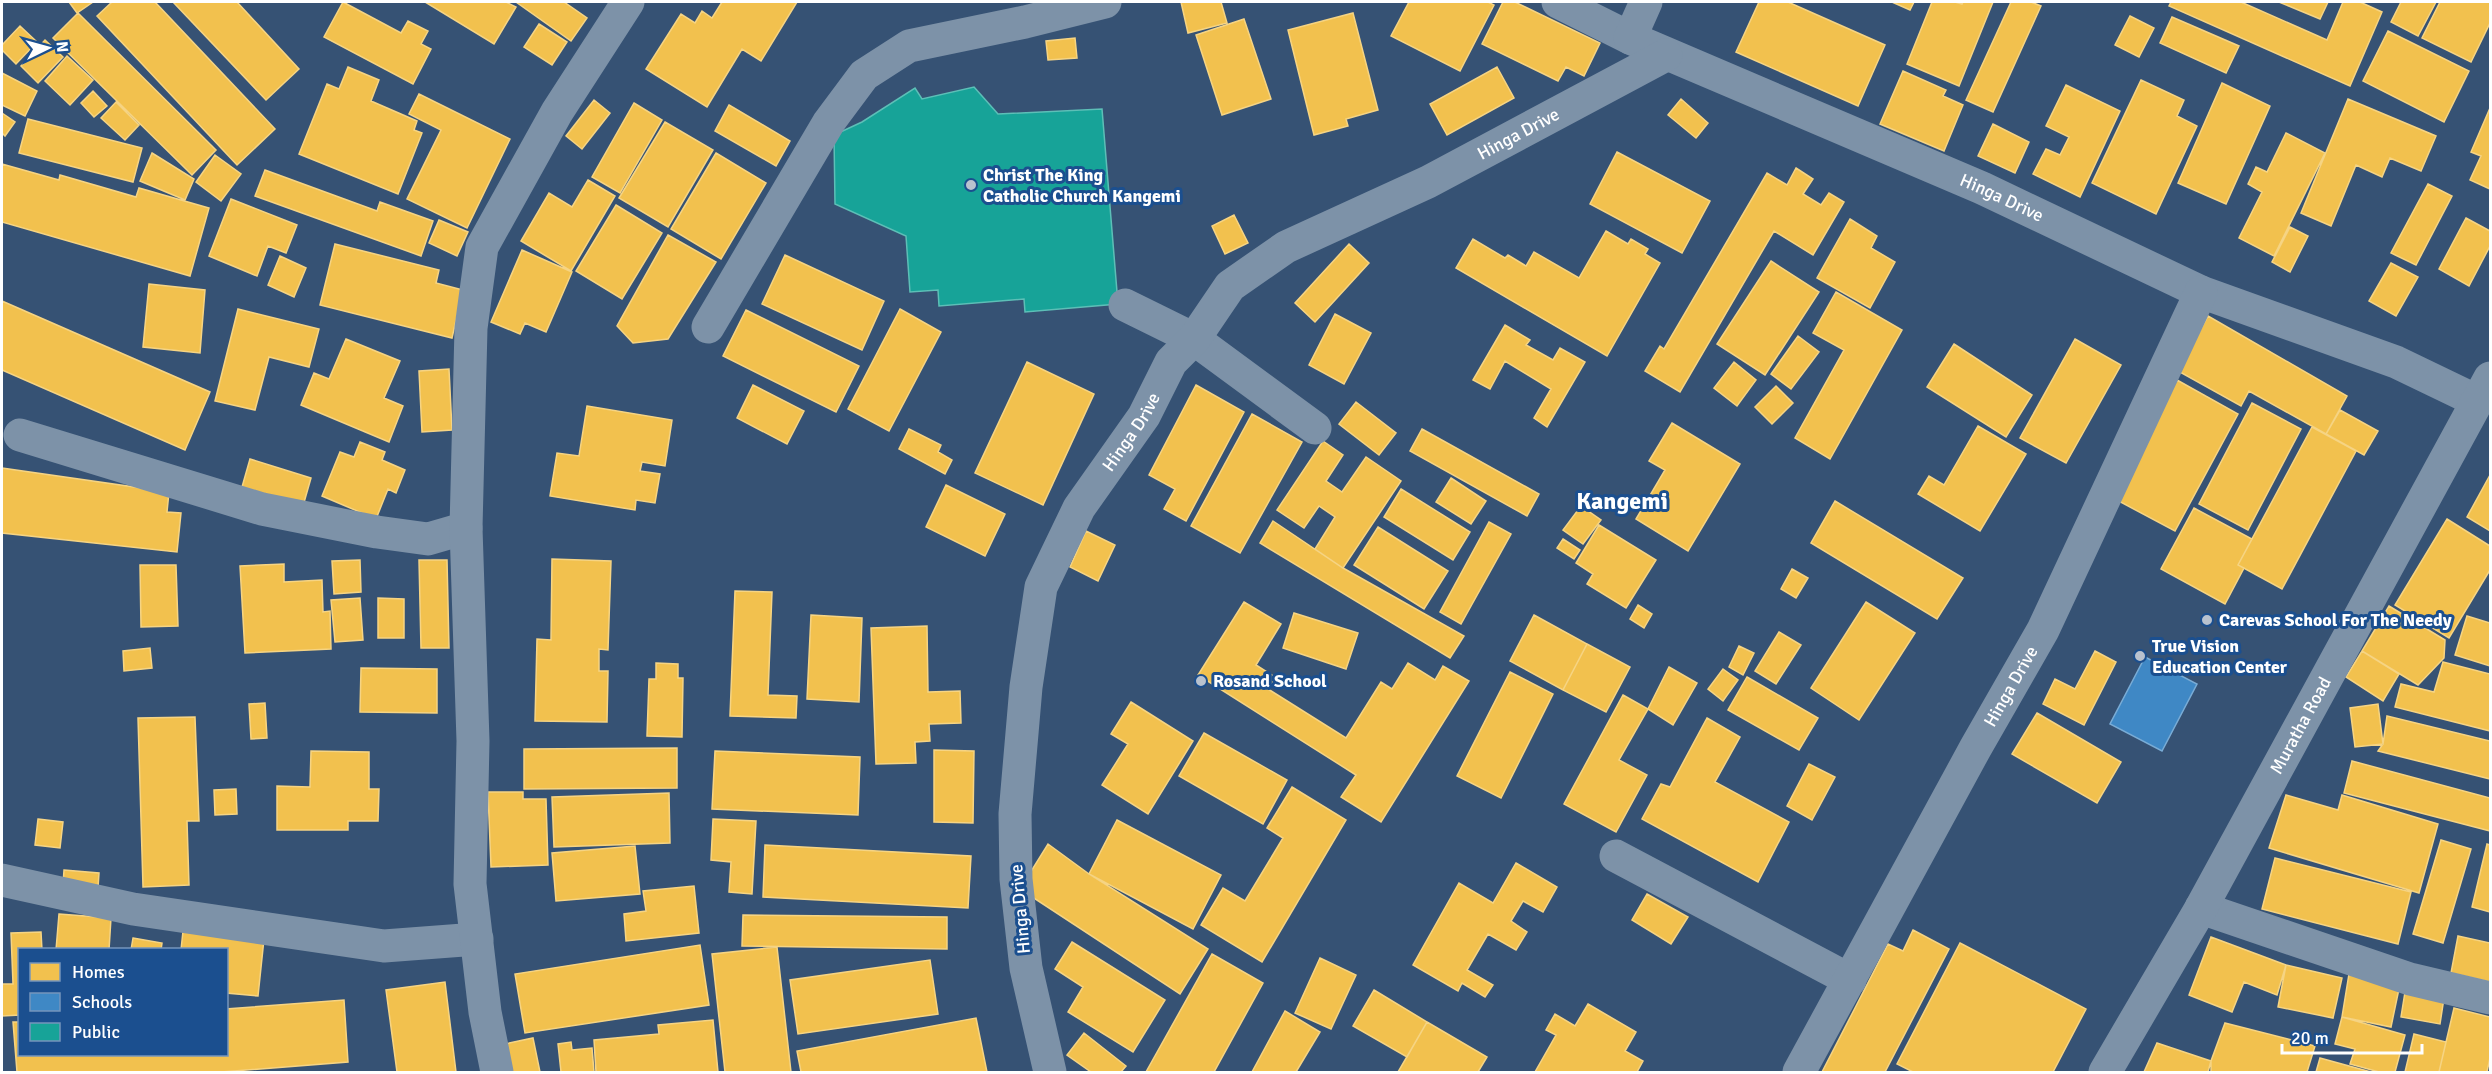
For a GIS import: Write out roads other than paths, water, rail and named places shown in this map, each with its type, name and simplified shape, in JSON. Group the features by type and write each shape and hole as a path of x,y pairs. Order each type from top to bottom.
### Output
{"street":[{"path":"497,1072 484,1012 470,884 472,741 466,528 471,328 482,247 557,112 628,2"},
{"path":"708,327 829,122 864,75 909,46 1025,22 1105,2"},
{"name":"Hinga Drive","path":"1558,2 1666,55 1982,188 2201,292 2396,362 2484,389"},
{"path":"1630,38 1646,2"},
{"name":"Hinga Drive","path":"1050,1072 1026,968 1016,879 1015,814 1026,687 1041,587 1079,508 1144,416 1171,362 1194,339 1230,286 1286,248 1428,182 1666,55"},
{"name":"Hinga Drive","path":"1799,1072 1992,718 2043,630 2201,292"},
{"path":"1125,305 1194,339 1315,428"},
{"name":"Muratha Road","path":"2105,1072 2201,908 2484,389"},
{"path":"20,435 262,509 377,532 428,539 466,528"},
{"path":"1616,856 1850,980"},
{"path":"2,880 133,909 384,946 477,939"},
{"path":"2201,908 2410,979 2490,998"}],"place":[{"name":"Christ The King Catholic Church Kangemi","path":"971,185"},
{"name":"Carevas School For The Needy","path":"2207,620"},
{"name":"True Vision Education Center","path":"2140,656"},
{"name":"Rosand School","path":"1201,681"}],"district":[{"name":"Kangemi","path":"1622,501"}]}
